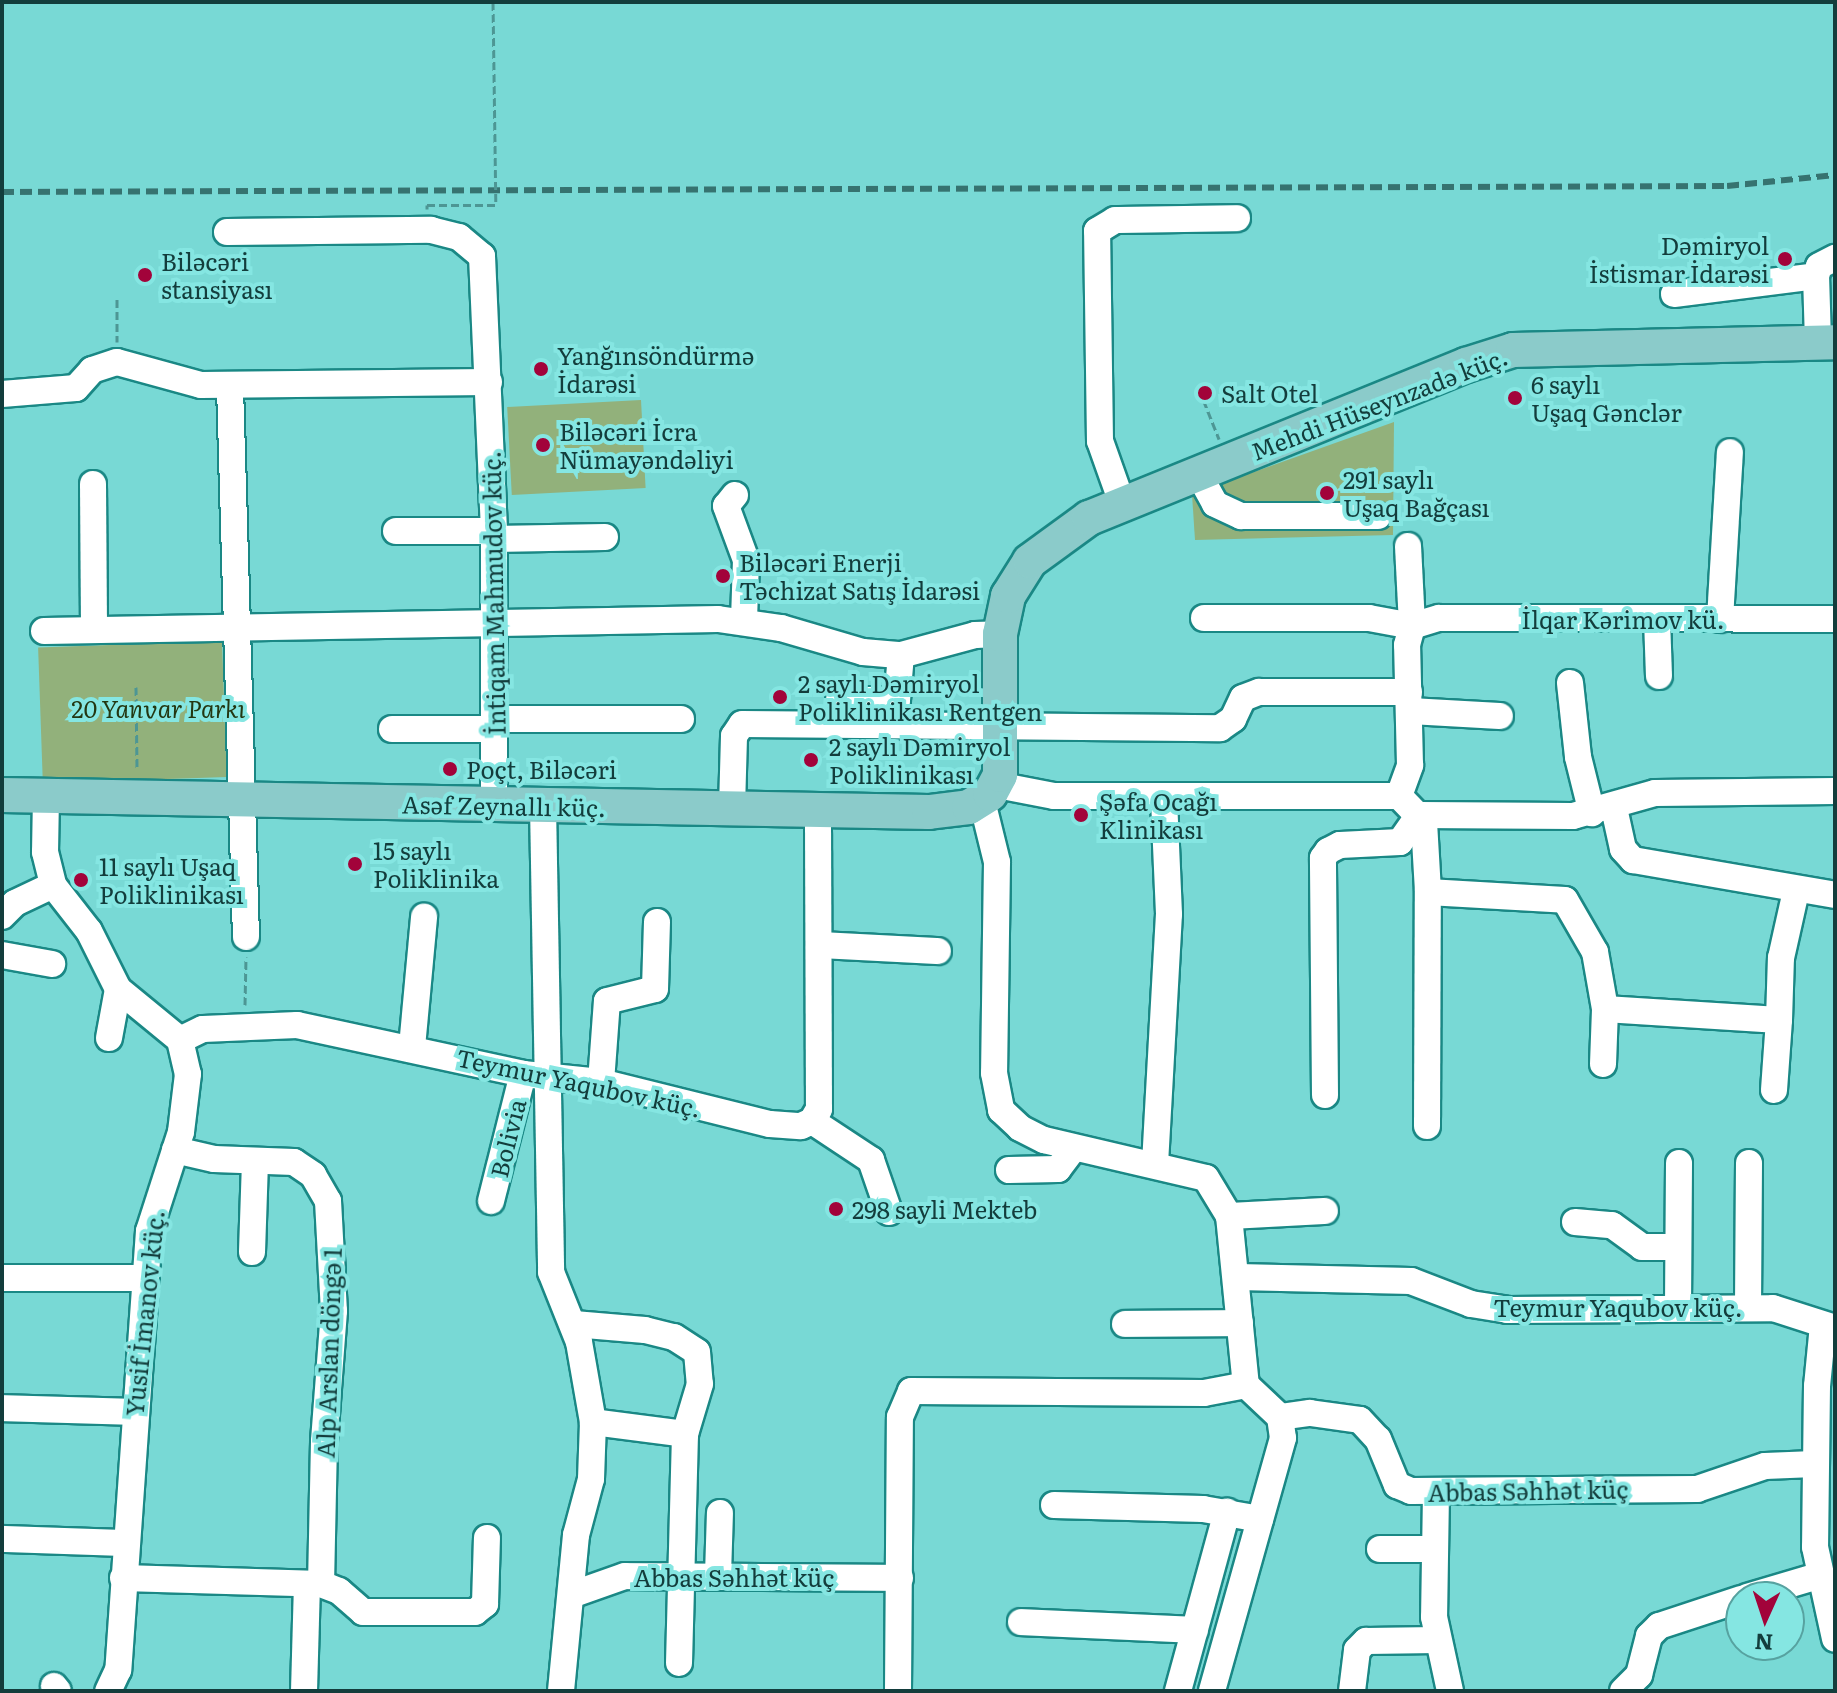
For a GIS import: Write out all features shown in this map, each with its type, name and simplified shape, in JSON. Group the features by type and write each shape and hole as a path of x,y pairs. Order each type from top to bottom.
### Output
{"main road":[{"name":"Mehdi Hüseynzadə küç.","path":"1000,634 1008,596 1030,561 1068,530 1122,503 1513,350 1827,342"},
{"path":"989,793 1001,729 1000,634"},
{"name":"Asəf Zeynallı küç.","path":"2,795 929,812 989,793"}],"street":[{"path":"1122,503 1100,441 1097,231 1115,220 1237,218"},
{"name":"İntiqam Mahmudov küç.","path":"227,232 431,230 459,237 482,256 487,270 494,535 494,804"},
{"path":"1674,294 1825,267 1827,342"},
{"path":"2,394 76,388 92,370 117,362 185,382 230,386 489,382"},
{"path":"230,386 246,937"},
{"path":"1720,619 1730,452"},
{"path":"1213,467 1215,504 1241,516 1378,516"},
{"path":"93,484 94,630"},
{"path":"735,495 726,506 746,560 744,621"},
{"path":"396,531 605,537"},
{"path":"1408,546 1412,626 1409,779 1399,796 1419,815 1426,833 1423,879 1428,892 1427,1126"},
{"path":"1204,618 1369,618 1412,626"},
{"name":"İlqar Kərimov kü.","path":"1412,626 1439,618 1835,619"},
{"path":"1657,619 1659,676"},
{"path":"44,631 494,622 744,621 863,652 901,655 975,635 1000,634"},
{"path":"839,700 897,700 901,655"},
{"path":"1570,683 1578,757 1623,849 1633,860 1796,891 1835,895"},
{"path":"732,808 734,736 742,724 1001,729 1220,728 1233,719 1243,698 1259,692 1409,702 1500,716"},
{"path":"392,729 681,719"},
{"path":"1419,815 1603,810 1672,792 1835,791"},
{"path":"989,793 997,862 998,1101 1020,1128 1074,1148 1206,1178 1229,1216 1238,1277 1246,1385 1280,1417 1283,1438 1212,1691"},
{"name":"Asəf Zeynallı küç.","path":"989,793 1164,798 1399,796"},
{"path":"46,796 45,852 53,885 89,931 118,989 180,1040"},
{"path":"1155,1164 1169,914 1164,798"},
{"path":"543,805 535,1075 551,1272 574,1324 593,1422 591,1479 576,1535 561,1691"},
{"path":"818,809 820,1094 812,1121 871,1160 889,1212"},
{"path":"1325,1095 1323,858 1340,845 1400,842 1419,815"},
{"path":"6,907 53,885"},
{"path":"1774,1090 1781,958 1796,891"},
{"path":"1428,892 1565,900 1595,952 1605,1009 1603,1064"},
{"path":"412,1047 424,917"},
{"path":"601,1082 607,1001 655,989 657,922"},
{"path":"819,945 938,951"},
{"path":"2,955 52,964"},
{"path":"109,1038 118,989"},
{"path":"1605,1009 1779,1020"},
{"name":"Teymur Yaqubov küç.","path":"180,1040 203,1029 297,1025 535,1075 601,1082 770,1124 812,1121"},
{"name":"Yusif İmanov küç.","path":"108,1691 118,1670 144,1278 153,1210 175,1150 188,1074 180,1040"},
{"name":"Bolivia","path":"491,1201 535,1075"},
{"path":"1009,1170 1058,1169 1074,1148"},
{"name":"Alp Arslan döngə 1","path":"175,1150 214,1159 303,1166 328,1201 332,1217 334,1311 314,1584"},
{"path":"252,1252 255,1161"},
{"path":"1678,1307 1679,1163"},
{"path":"1748,1306 1749,1163"},
{"path":"1229,1216 1325,1211"},
{"path":"1575,1222 1612,1225 1642,1247 1678,1247"},
{"name":"Teymur Yaqubov küç.","path":"1238,1277 1411,1281 1471,1304 1507,1310 1748,1306 1792,1312 1829,1327"},
{"path":"2,1278 144,1278"},
{"path":"1125,1324 1240,1323"},
{"path":"574,1324 645,1330 690,1345 697,1352 700,1384 685,1434 679,1663"},
{"path":"1829,1327 1814,1464 1824,1495 1818,1576 1835,1639"},
{"path":"898,1691 900,1417 911,1391 1195,1393 1246,1385"},
{"path":"2,1408 133,1412"},
{"name":"Abbas Səhhət küç","path":"1280,1417 1310,1413 1360,1420 1378,1439 1397,1485 1436,1493 1697,1489 1765,1466 1814,1464"},
{"path":"593,1422 685,1434"},
{"path":"1436,1493 1437,1640 1450,1691"},
{"path":"1054,1505 1227,1512 1260,1519"},
{"path":"1178,1691 1227,1512"},
{"path":"718,1575 720,1513"},
{"path":"123,1578 314,1584 339,1591 363,1612 475,1612 485,1604 487,1538"},
{"path":"2,1539 125,1543"},
{"path":"1380,1549 1435,1549"},
{"name":"Abbas Səhhət küç","path":"571,1595 625,1576 683,1574 900,1578"},
{"path":"1801,1581 1818,1576"},
{"path":"304,1691 314,1584"},
{"path":"1623,1691 1639,1675 1649,1636 1659,1626 1725,1604"},
{"path":"1021,1622 1195,1630"},
{"path":"1352,1691 1357,1650 1366,1641 1437,1640"}],"path":[{"path":"437,215 427,215 427,205 496,205 493,2"},
{"path":"117,299 117,362"},
{"path":"1199,389 1213,467"},
{"path":"136,687 137,774"},
{"path":"244,1025 246,937"}],"green space":[{"path":"641,400 646,488 512,495 507,407"},
{"path":"1394,422 1393,535 1195,540 1192,494"},
{"name":"20 Yanvar Parkı","path":"222,641 227,777 43,783 38,647"}],"railway":[{"path":"2,192 1727,186 1835,175"}],"place":[{"name":"Dəmiryol İstismar İdarəsi","path":"1785,259"},
{"name":"Biləcəri stansiyası","path":"145,275"},
{"name":"Yanğınsöndürmə İdarəsi","path":"541,369"},
{"name":"Salt Otel","path":"1205,393"},
{"name":"6 saylı Uşaq Gənclər","path":"1515,398"},
{"name":"Biləcəri İcra Nümayəndəliyi","path":"543,445"},
{"name":"291 saylı Uşaq Bağçası","path":"1327,493"},
{"name":"Biləcəri Enerji Təchizat Satış İdarəsi","path":"723,576"},
{"name":"2 saylı Dəmiryol Poliklinikası Rentgen","path":"780,697"},
{"name":"2 saylı Dəmiryol Poliklinikası","path":"811,760"},
{"name":"Poçt, Biləcəri","path":"450,769"},
{"name":"Şəfa Ocağı Klinikası","path":"1081,815"},
{"name":"15 saylı Poliklinika","path":"355,864"},
{"name":"11 saylı Uşaq Poliklinikası","path":"81,880"},
{"name":"298 sayli Mekteb","path":"836,1209"}]}
